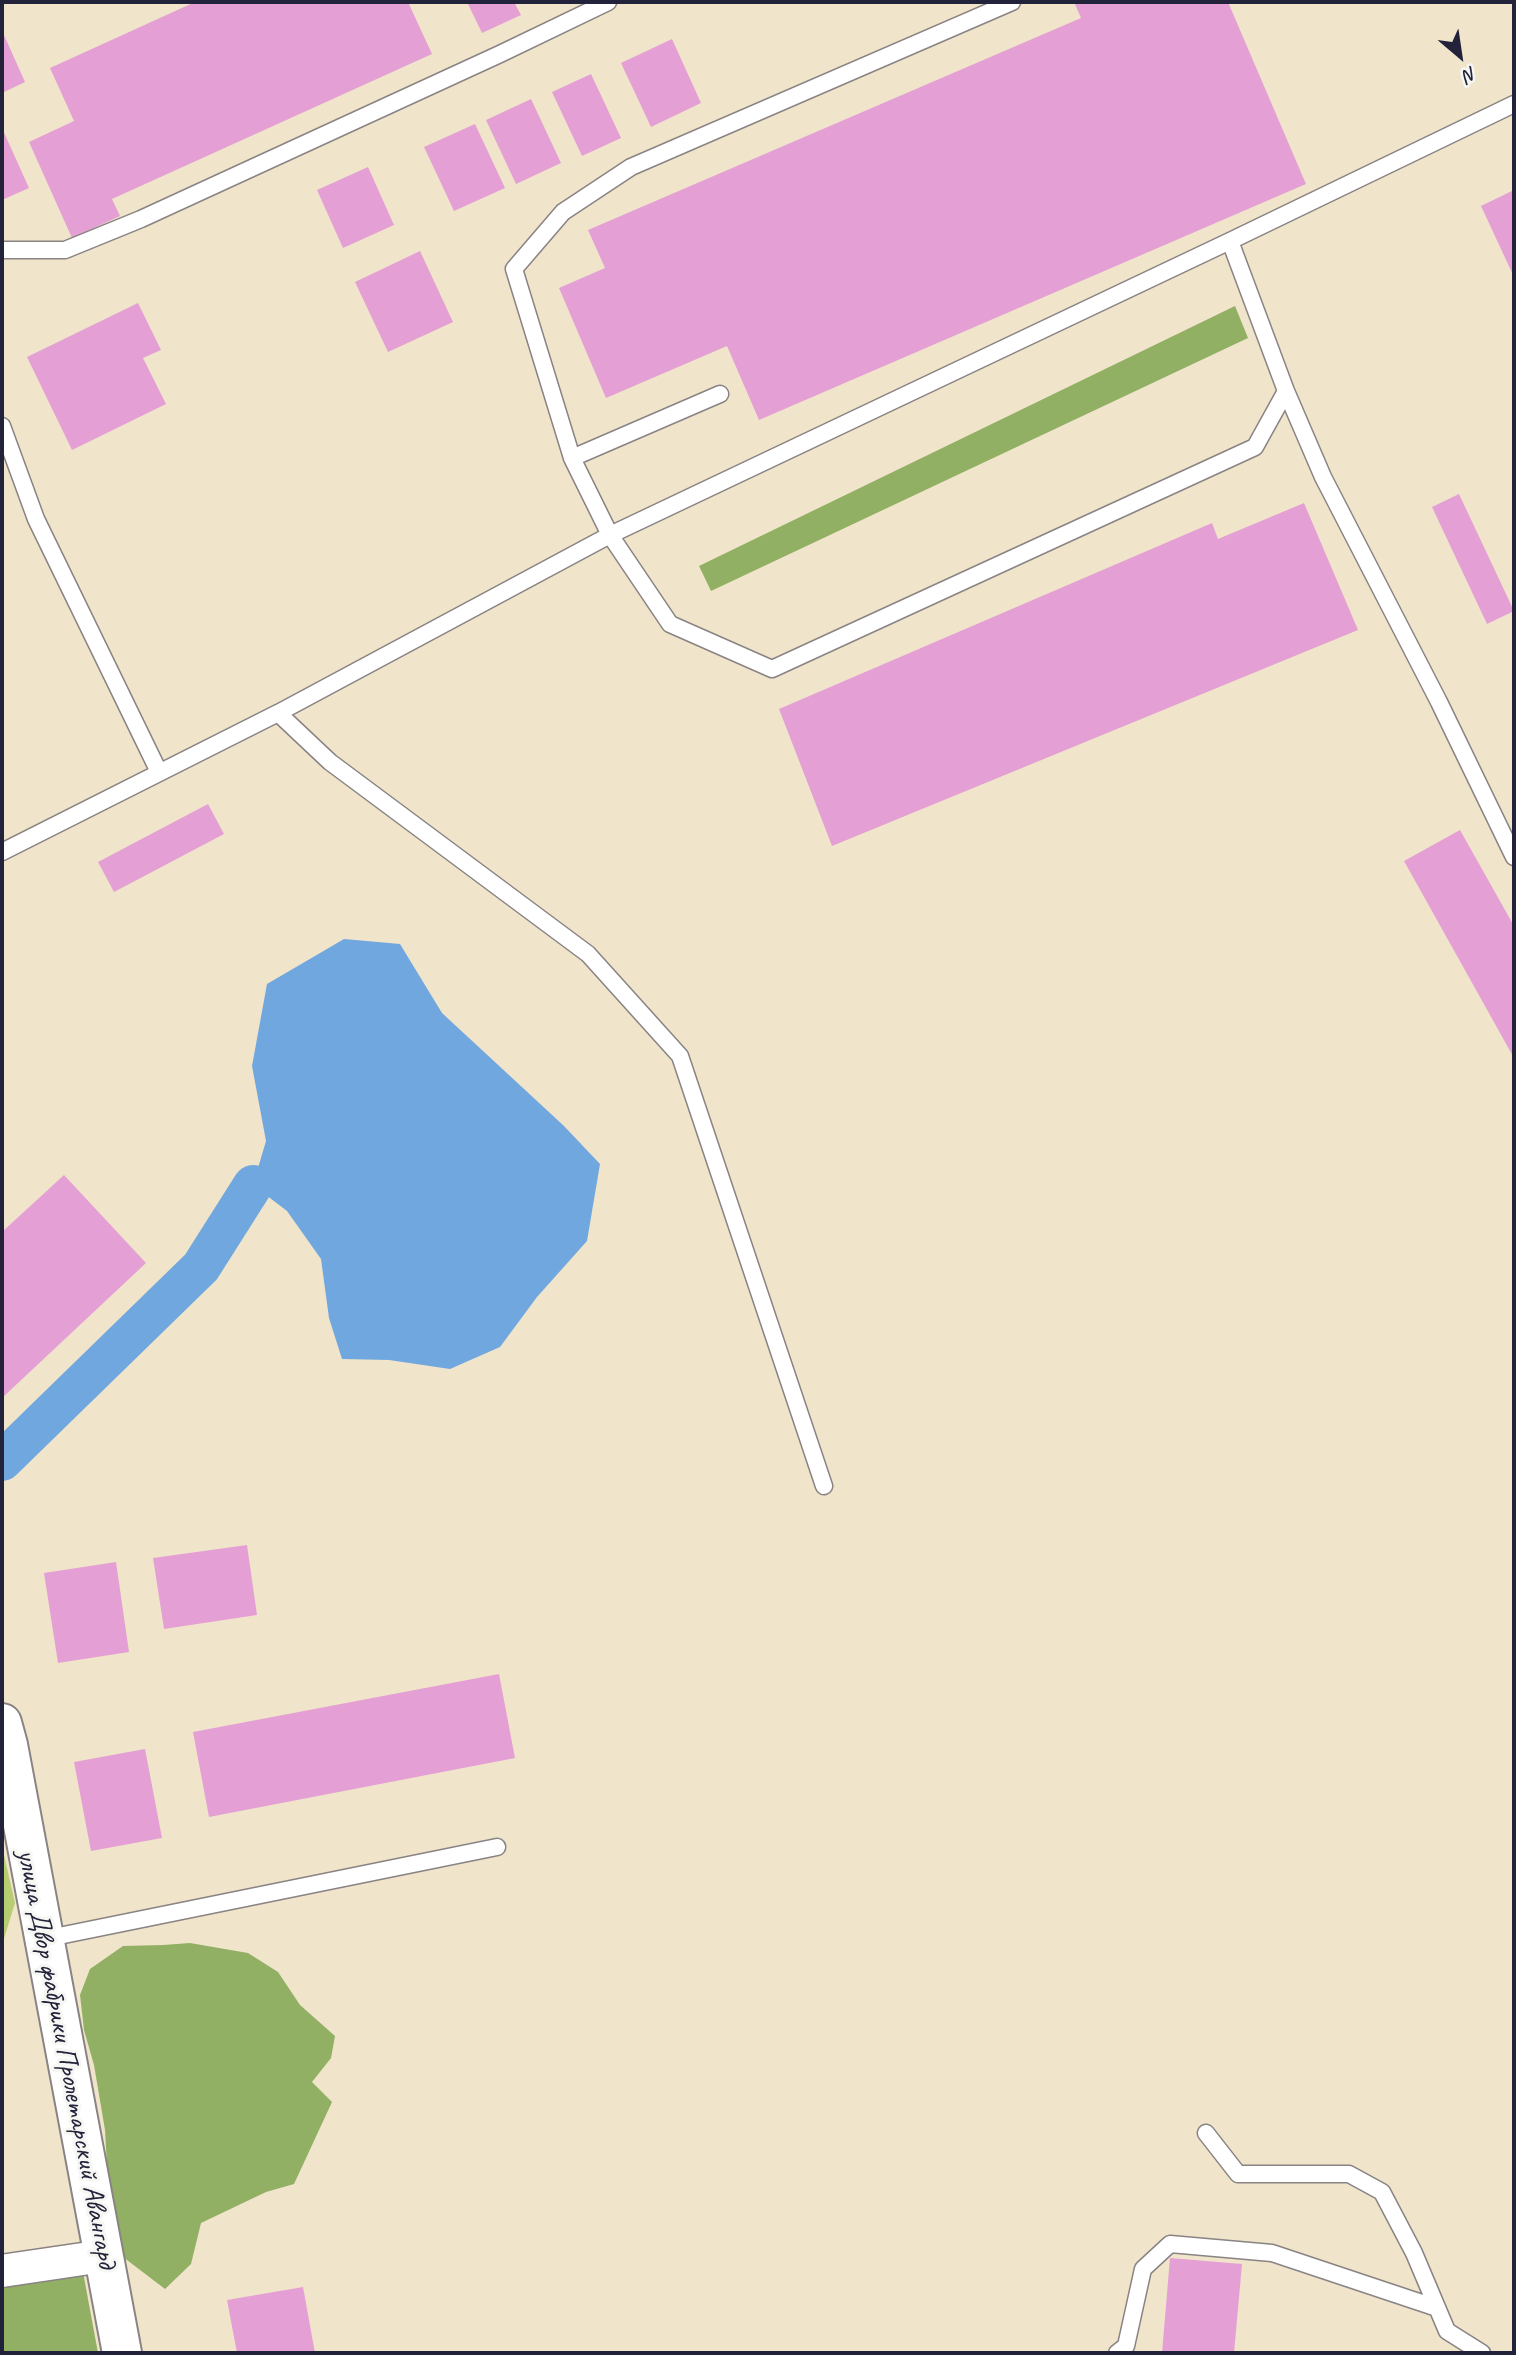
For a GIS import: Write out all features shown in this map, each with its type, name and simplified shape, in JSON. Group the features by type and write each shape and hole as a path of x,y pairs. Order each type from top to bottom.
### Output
{"street":[{"name":"улица Двор фабрики Пролетарский Авангард","path":"2,1723 122,2353"},
{"path":"2,2271 103,2256"}],"lane":[{"path":"2,250 65,250 141,219 608,2"},
{"path":"1012,2 631,167 563,212 514,270 572,458 610,535 670,624 772,669 1255,447 1286,391"},
{"path":"2,852 278,713 610,535 1514,104"},
{"path":"1230,241 1286,391 1323,477 1439,702 1514,857"},
{"path":"572,458 720,394"},
{"path":"2,426 36,519 159,772"},
{"path":"278,713 330,762 588,954 680,1056 824,1486"},
{"path":"44,1939 497,1847"},
{"path":"1206,2133 1238,2174 1349,2174 1382,2192 1414,2253 1447,2331 1482,2353"},
{"path":"1117,2353 1126,2346 1143,2269 1170,2245 1272,2253 1437,2308"}],"green space":[{"path":"1235,306 1248,338 711,591 699,566"},
{"path":"2,1846 15,1903 2,1945"},
{"path":"190,1943 248,1953 278,1972 300,2005 335,2036 331,2058 312,2082 332,2102 294,2184 266,2192 201,2223 191,2264 165,2289 123,2257 109,2201 105,2130 94,2065 84,2030 80,1995 90,1969 123,1946"},
{"path":"83,2272 98,2353 2,2353 2,2284"}],"water":[{"path":"344,939 400,944 442,1013 564,1126 600,1164 587,1241 537,1297 500,1347 450,1369 389,1360 342,1359 329,1318 321,1259 287,1211 253,1185 266,1141 252,1066 267,984"}],"building":[{"path":"195,2 408,2 432,54 112,199 120,216 72,238 29,142 74,121 50,68"},
{"path":"467,2 514,2 521,15 482,33"},
{"path":"1074,2 1228,2 1306,184 759,420 727,346 606,398 559,288 605,268 588,230 1081,18"},
{"path":"4,35 25,82 2,93 2,36"},
{"path":"672,39 701,103 651,127 621,63"},
{"path":"591,74 621,138 582,156 552,92"},
{"path":"531,99 561,163 516,184 486,120"},
{"path":"475,124 505,188 454,211 424,147"},
{"path":"2,128 29,188 2,200"},
{"path":"368,167 394,225 343,248 317,190"},
{"path":"1514,190 1514,277 1481,206"},
{"path":"420,251 453,322 388,352 355,282"},
{"path":"138,303 161,350 143,358 166,404 72,450 27,357"},
{"path":"1459,494 1514,611 1487,624 1432,507"},
{"path":"1304,503 1358,630 832,846 779,709 1212,523 1218,539"},
{"path":"208,804 224,834 114,892 98,862"},
{"path":"1460,830 1514,926 1514,1058 1404,861"},
{"path":"64,1175 146,1263 2,1398 2,1232"},
{"path":"247,1545 257,1615 164,1629 153,1558"},
{"path":"116,1562 129,1652 58,1663 44,1573"},
{"path":"499,1674 515,1758 209,1817 193,1732"},
{"path":"145,1749 162,1838 91,1851 74,1762"},
{"path":"1170,2258 1242,2264 1234,2353 1162,2353"},
{"path":"303,2287 315,2353 237,2353 227,2300"}],"waterway":[{"path":"2,1461 201,1267 253,1185"}]}
